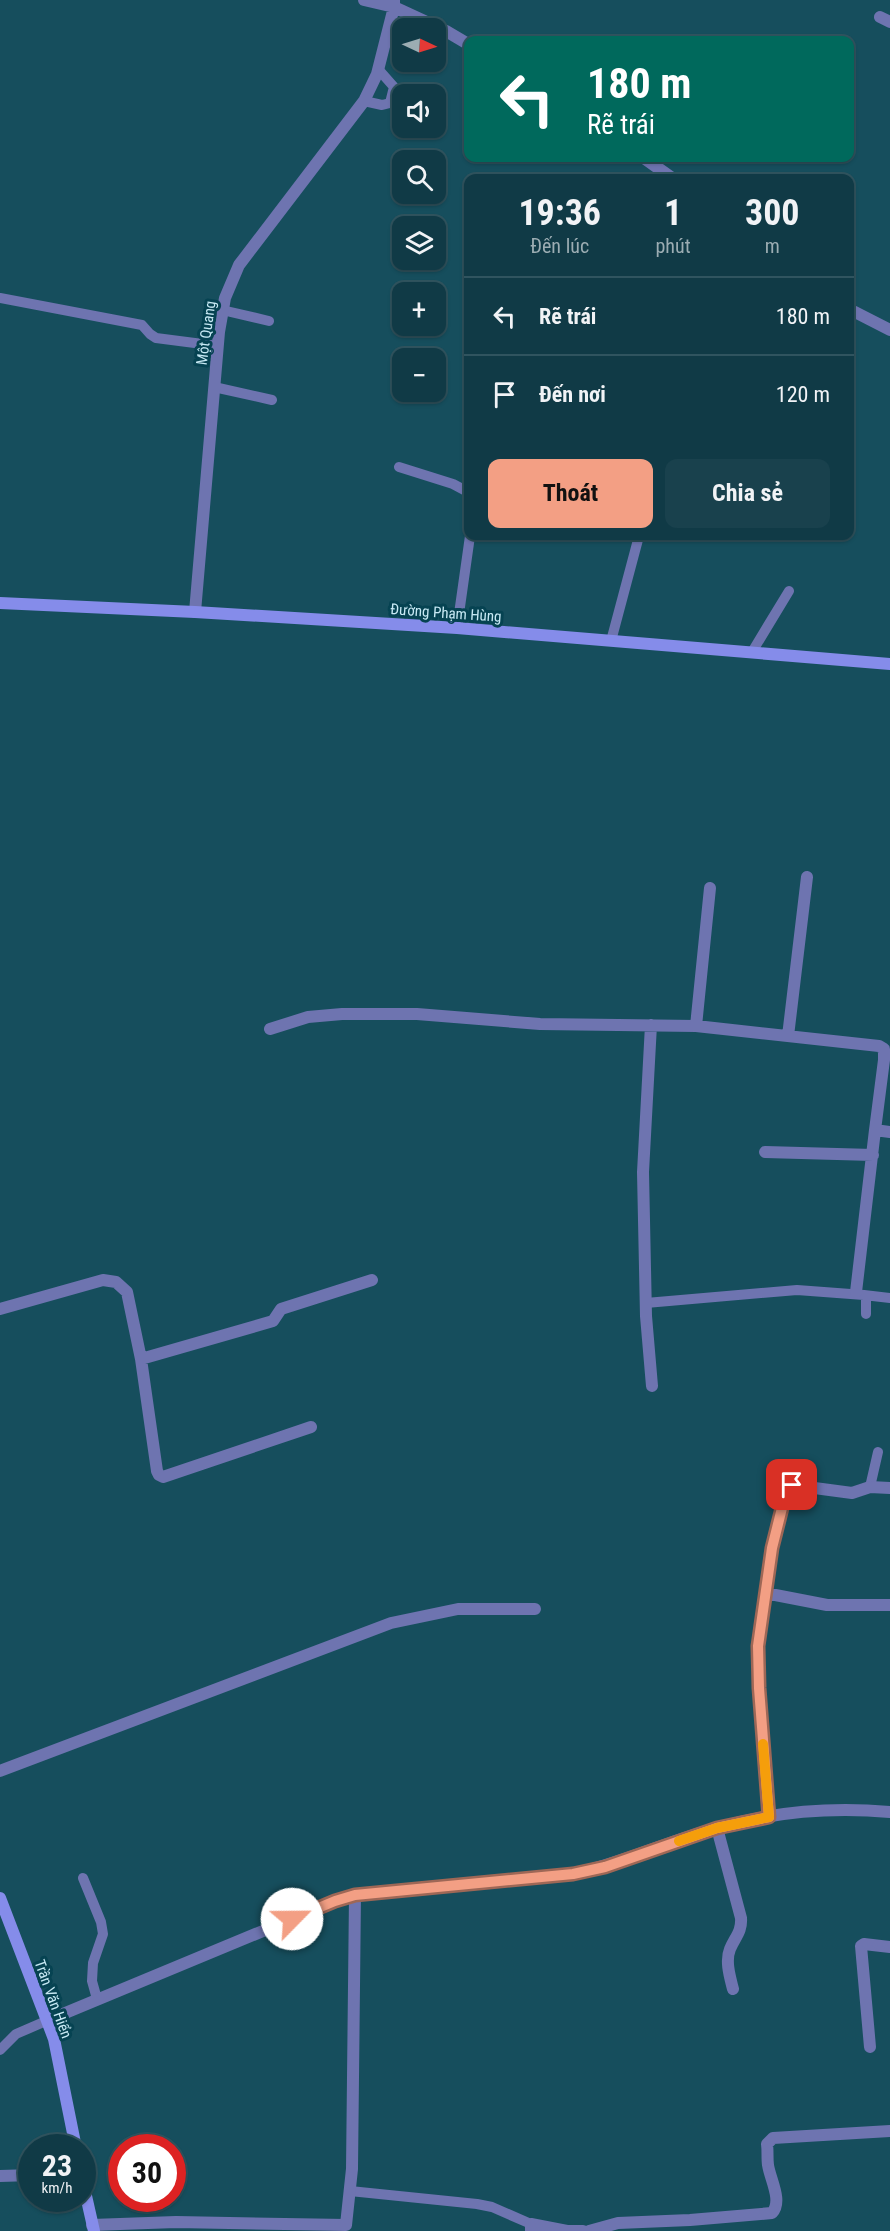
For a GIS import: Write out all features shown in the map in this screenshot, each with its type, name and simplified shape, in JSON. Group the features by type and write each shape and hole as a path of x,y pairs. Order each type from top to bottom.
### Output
{"main road":[{"name":"Đường Phạm Hùng","path":"0,603 457,628 890,664"},
{"name":"Trần Văn Hiển","path":"0,1899 54,2039 73,2134"},
{"path":"89,2212 93,2228"}],"street":[{"path":"364,0 394,3 464,42"},
{"name":"Một Quang","path":"195,612 222,310 239,265 364,101 378,70 394,3"},
{"path":"650,162 666,174"},
{"path":"854,312 890,330"},
{"path":"788,1036 807,877"},
{"path":"696,1026 710,888"},
{"path":"270,1029 308,1017 390,1013 540,1024 696,1026 879,1046 884,1049 884,1060 860,1293"},
{"path":"651,1025 643,1172 646,1303 652,1386"},
{"path":"875,1130 890,1132"},
{"path":"765,1152 873,1155"},
{"path":"141,1359 270,1322 281,1309 372,1280"},
{"path":"0,1309 103,1281 116,1282 127,1292 141,1359 157,1471 163,1477 312,1427"},
{"path":"769,1817 758,1656 772,1548 788,1488 792,1485 852,1493 870,1487 890,1488"},
{"path":"765,1593 827,1605 890,1605"},
{"path":"0,1771 391,1623 458,1609 535,1609"},
{"path":"46,2020 335,1901 355,1895 573,1874 605,1867 717,1828 769,1817 851,1810 890,1812"},
{"path":"717,1828 742,1923 741,1931 729,1951 729,1972 733,1989"},
{"path":"93,2228 176,2222 343,2226 347,2223 353,2095 355,1895"},
{"path":"870,2047 861,1946 864,1944 890,1947"},
{"path":"589,2231 618,2223 772,2213 776,2210 776,2198 768,2164 767,2144 773,2138 890,2131"},
{"path":"0,2176 18,2175"},
{"path":"531,2227 583,2231"}],"lane":[{"path":"364,101 382,105 390,103 394,87 378,70"},
{"path":"0,297 142,325 150,334 164,340 218,346"},
{"path":"222,310 269,321"},
{"path":"214,387 272,400"},
{"path":"399,467 453,484 464,490"},
{"path":"457,628 469,540"},
{"path":"611,641 638,540"},
{"path":"752,652 789,591"},
{"path":"646,1303 797,1290 860,1293 890,1298"},
{"path":"860,1293 866,1298 866,1314"},
{"path":"870,1487 878,1452"},
{"path":"83,1878 101,1922 103,1934 93,1963 92,1981 97,1999"},
{"path":"0,2050 16,2034 46,2020"},
{"path":"350,2191 492,2206 531,2227"}],"slow traffic":[{"path":"679,1841 717,1828 769,1817 763,1744"}],"route":[{"path":"292,1919 355,1895 573,1874 605,1867 717,1828 769,1817 758,1646 772,1548 785,1496 792,1485"}]}
